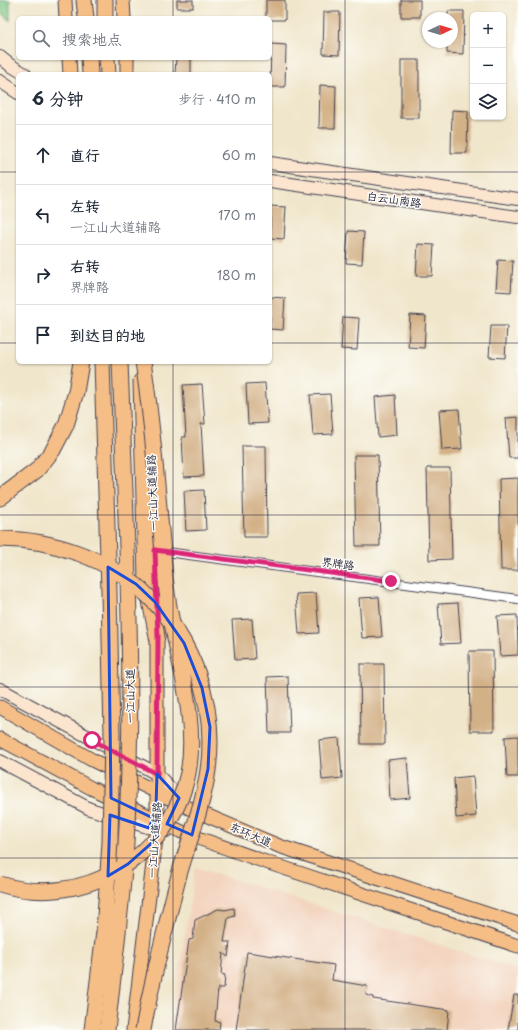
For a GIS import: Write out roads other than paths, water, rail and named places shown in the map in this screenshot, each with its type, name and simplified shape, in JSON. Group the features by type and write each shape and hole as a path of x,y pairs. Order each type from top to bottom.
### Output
{"highway":[{"path":"84,0 86,16"},
{"path":"105,0 105,16"},
{"path":"89,60 90,72"},
{"path":"107,60 108,72"},
{"path":"0,498 37,470 53,450 66,425 76,392 81,364"},
{"name":"一江山大道","path":"92,1030 104,932 110,842 112,736 102,364"},
{"name":"一江山大道","path":"107,1030 119,932 126,842 129,736 129,594 120,364"},
{"path":"141,364 146,580 158,637"},
{"path":"0,884 20,888 61,890 92,882 106,876 128,864 156,840 174,811 185,784 190,749 188,717 184,685 166,593 150,408 141,364"},
{"path":"0,539 20,539 40,542 84,555 114,570 136,584 163,612 175,628 190,656 202,688 210,727 208,769 200,810 180,874 160,950 148,999 143,1030"}],"main road":[{"path":"65,0 66,16"},
{"path":"123,0 124,16"},
{"path":"0,57 21,72"},
{"path":"69,60 70,72"},
{"path":"126,60 128,72"},
{"path":"0,81 16,91"},
{"name":"白云山南路","path":"272,163 518,199"},
{"name":"白云山南路","path":"272,181 518,217"},
{"name":"一江山大道辅路","path":"133,1030 157,825 158,637 147,364"},
{"path":"0,689 157,774 189,808"},
{"name":"东环大道","path":"0,707 92,760 157,793 279,846 518,924"},
{"name":"东环大道","path":"0,739 157,825 518,946"},
{"path":"0,761 90,809 157,825"}],"street":[{"name":"界牌路","path":"155,550 518,599"}]}
